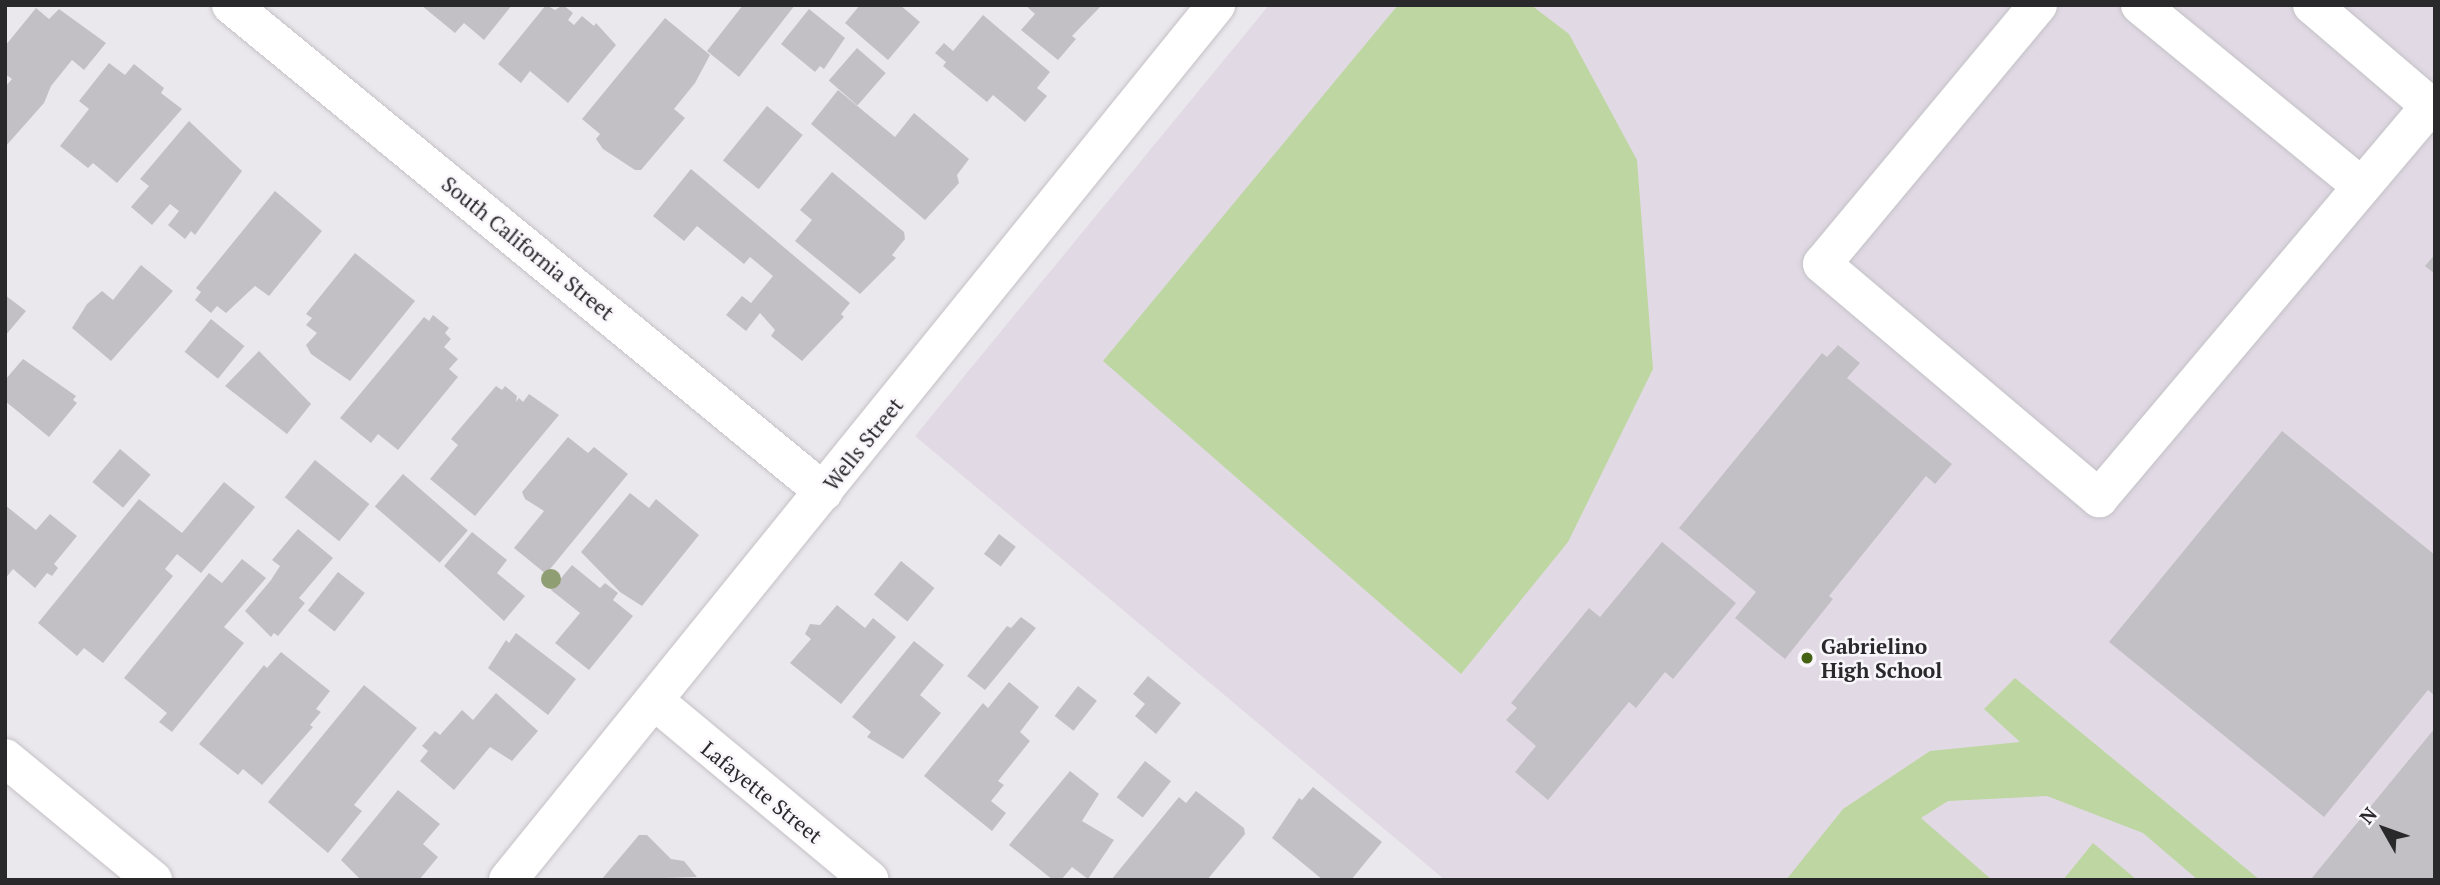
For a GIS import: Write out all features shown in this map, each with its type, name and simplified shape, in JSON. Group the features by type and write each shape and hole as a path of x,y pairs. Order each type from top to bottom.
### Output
{"street":[{"name":"South California Street","path":"232,5 824,492"},
{"name":"Wells Street","path":"508,880 656,702 1216,5"},
{"path":"2038,5 1822,264 2099,498 2361,186 2432,108 2312,5"},
{"path":"2140,5 2361,186"},
{"name":"Lafayette Street","path":"656,702 870,880"},
{"path":"5,758 153,880"}],"shaded area":[{"name":"Gabrielino High School","path":"1269,5 2435,5 2435,880 1445,880 915,436"}],"green space":[{"path":"1398,5 1531,5 1569,34 1637,160 1653,369 1568,542 1461,674 1103,361"},
{"path":"2015,678 2260,880 2198,880 2143,833 2047,796 1948,801 1921,818 1992,880 1786,880 1843,809 1930,751 2020,742 1984,709"},
{"path":"2093,843 2137,880 2063,880"}],"building":[{"path":"421,5 512,5 484,40 464,23 455,33"},
{"path":"546,5 555,10 563,5 573,13 568,20 574,25 582,16 594,26 596,23 616,45 568,103 530,71 521,83 498,64"},
{"path":"743,5 795,5 739,77 707,51"},
{"path":"860,5 900,5 920,22 888,60 845,23"},
{"path":"1025,5 1102,5 1072,36 1076,39 1058,60 1021,30 1035,14"},
{"path":"36,8 49,19 59,9 106,43 84,70 72,60 51,86 44,103 5,147 5,87 12,79 5,74 5,46"},
{"path":"809,9 845,38 824,69 820,66 815,72 781,44"},
{"path":"983,15 1050,72 1037,88 1047,96 1025,122 993,95 987,102 943,66 946,62 935,53 944,43 953,51"},
{"path":"665,18 710,55 695,83 674,109 685,118 641,170 635,170 603,149 596,139 600,134 582,119"},
{"path":"857,48 886,73 857,105 829,80"},
{"path":"109,63 125,75 134,64 164,88 161,93 182,109 117,183 93,163 88,168 60,146 89,109 79,101"},
{"path":"838,90 895,137 914,113 969,159 957,175 959,183 925,220 811,124"},
{"path":"767,106 803,135 759,189 723,160"},
{"path":"189,121 242,171 195,235 191,231 185,239 168,225 179,211 170,204 152,225 131,207 149,186 140,179"},
{"path":"691,169 850,303 841,314 844,317 802,361 771,336 775,330 760,313 746,331 726,315 742,296 751,303 773,276 750,257 744,264 697,226 684,241 653,216"},
{"path":"832,172 904,232 905,239 892,255 896,258 860,294 795,241 812,220 800,210"},
{"path":"275,191 322,231 269,296 255,286 226,313 217,306 211,313 195,300 201,292 196,288"},
{"path":"355,253 415,301 350,381 311,354 306,345 317,333 306,325 312,318 306,314"},
{"path":"2435,254 2435,274 2425,266"},
{"path":"141,265 173,291 111,361 72,328 87,304 102,291 113,300"},
{"path":"5,295 26,311 5,336"},
{"path":"433,315 449,328 445,333 451,339 444,347 458,359 449,369 458,377 398,450 378,434 371,443 340,418 424,317 429,321"},
{"path":"211,319 244,346 218,379 185,352"},
{"path":"1838,345 1860,363 1847,378 1952,464 1935,484 1926,476 1829,596 1833,599 1785,659 1735,618 1756,592 1679,528 1822,353 1827,357"},
{"path":"259,351 311,404 287,434 225,386"},
{"path":"23,359 76,396 73,400 77,403 49,437 5,401 5,380"},
{"path":"496,386 502,390 505,386 517,396 516,402 519,398 523,402 529,394 559,415 475,516 430,479 458,445 451,439"},
{"path":"2282,431 2435,555 2435,696 2428,690 2324,817 2109,642"},
{"path":"568,437 588,453 594,447 628,474 546,574 514,548 544,511 525,499 522,492"},
{"path":"120,449 151,475 123,508 92,482"},
{"path":"315,460 369,504 339,541 285,497"},
{"path":"403,474 468,530 440,563 375,506"},
{"path":"224,482 255,507 201,573 177,554 165,569 173,576 103,663 84,648 77,656 38,623 139,499 182,533"},
{"path":"630,493 649,508 656,499 699,535 642,606 620,592 581,552"},
{"path":"5,505 36,530 50,514 77,536 54,564 58,568 52,576 47,573 35,588 13,569 5,579"},
{"path":"298,529 333,558 299,598 305,603 278,636 274,633 271,637 245,611 280,566 272,560"},
{"path":"472,532 507,560 497,573 525,596 504,621 444,566"},
{"path":"999,534 1016,547 1001,567 984,554"},
{"path":"1662,542 1736,603 1673,679 1665,672 1636,708 1629,702 1548,800 1515,772 1536,746 1506,720 1517,708 1511,703 1589,608 1600,617"},
{"path":"242,559 266,578 224,627 244,643 172,732 159,722 167,713 124,678 209,573 222,583"},
{"path":"901,561 934,588 907,621 874,594"},
{"path":"572,565 600,588 605,583 618,593 613,600 633,616 589,670 555,643 580,613 551,590"},
{"path":"338,572 365,593 335,632 308,611"},
{"path":"837,605 865,628 873,618 896,637 841,704 790,663 811,639 805,634 810,624 820,625"},
{"path":"1021,617 1036,628 985,690 967,676 1007,626 1011,628"},
{"path":"516,633 576,679 548,715 488,668 506,640 509,643"},
{"path":"914,641 944,665 920,695 941,713 903,759 867,737 871,732 852,717"},
{"path":"281,652 330,691 316,709 321,712 310,725 313,727 262,785 243,769 238,775 199,744 264,665 267,668"},
{"path":"1148,676 1181,703 1156,734 1135,716 1145,704 1133,694"},
{"path":"1009,682 1039,707 1020,732 1030,741 998,781 1004,785 991,801 1006,813 992,831 924,776 983,703 988,708"},
{"path":"364,685 417,728 354,805 362,811 328,853 268,802"},
{"path":"1078,686 1097,701 1074,731 1055,716"},
{"path":"496,693 538,731 512,761 490,747 454,790 420,761 428,751 422,746 435,731 440,735 462,710 473,720"},
{"path":"2435,728 2435,880 2311,879"},
{"path":"1145,761 1171,781 1143,818 1117,797"},
{"path":"1070,771 1099,794 1082,821 1114,840 1088,879 1072,867 1061,880 1053,880 1009,845"},
{"path":"1313,787 1382,842 1351,880 1323,880 1272,838 1299,798 1302,800"},
{"path":"398,790 440,824 423,844 438,857 419,880 361,880 341,860"},
{"path":"1196,791 1244,828 1245,834 1207,880 1111,880 1179,797 1186,803"},
{"path":"639,835 647,835 671,859 684,861 697,877 601,880"}],"place":[{"name":"Gabrielino High School","path":"1807,658"}]}
